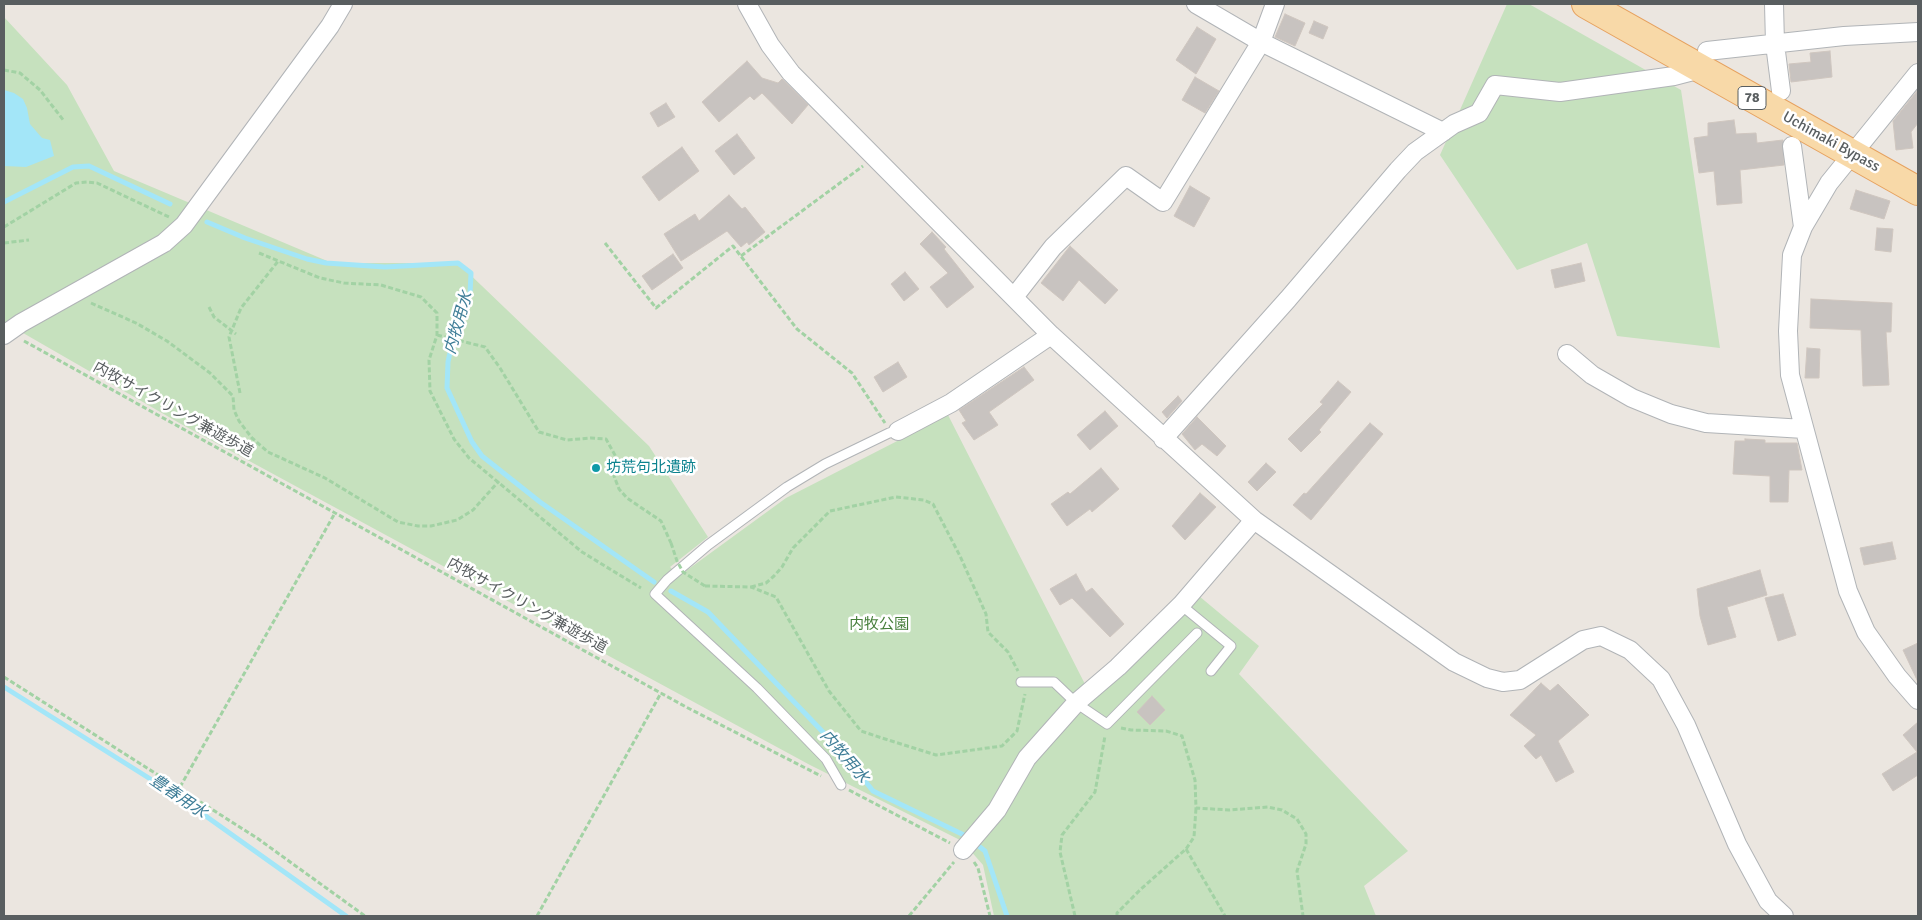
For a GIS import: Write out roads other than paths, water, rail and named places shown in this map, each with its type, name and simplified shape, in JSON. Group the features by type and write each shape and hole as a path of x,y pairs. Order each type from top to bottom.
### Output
{"main road":[{"name":"Uchimaki Bypass","path":"1586,4 1704,60 1853,154 1918,191"}],"street":[{"path":"12,337 21,323 164,243 184,225 330,26 343,4"},
{"path":"747,4 770,45 791,73 1051,335 1254,520 1454,662 1487,678 1502,682 1520,680 1583,640 1601,636 1630,650 1661,679 1686,725 1737,844 1768,901 1784,916"},
{"path":"1196,4 1261,42 1443,132"},
{"path":"1014,297 1053,246 1126,176 1163,202 1261,42 1274,4"},
{"path":"1774,4 1775,44 1781,91"},
{"path":"1163,439 1288,299 1398,170 1415,152 1454,124 1479,114 1495,85 1560,92 1674,76 1704,60 1775,44 1844,36 1918,32"},
{"path":"1918,73 1896,98 1820,196 1803,227 1792,255 1788,331 1790,375 1848,592 1866,632 1897,676 1918,700"},
{"path":"1792,146 1803,227"},
{"path":"893,432 951,403 1051,335"},
{"path":"1567,354 1592,375 1632,398 1671,414 1706,423 1804,428"},
{"path":"969,843 997,810 1027,758 1076,703 1118,667 1182,604 1254,520"}],"lane":[{"path":"841,785 826,759 757,688 655,594 667,580 708,545 787,487 825,464 893,432"},
{"path":"1182,604 1231,646 1211,671"},
{"path":"1021,682 1054,682 1076,703 1107,724 1196,633"}],"water":[{"path":"4,90 14,93 23,99 30,124 42,138 50,140 54,156 26,167 4,166"}],"waterway":[{"name":"内牧用水","path":"4,202 73,167 89,166 170,204"},
{"name":"内牧用水","path":"207,222 245,238 307,259 326,263 385,267 458,263 471,273 470,294 454,334 448,362 447,388 472,442 482,456 540,502 654,582"},
{"name":"内牧用水","path":"671,591 708,612 843,753 873,791 966,836 985,851 1007,916"},
{"name":"豊春用水","path":"4,687 179,797 346,916"}],"place":[{"name":"坊荒句北遺跡","path":"596,468"}],"park label":[{"name":"内牧公園","path":"879,625"}]}
